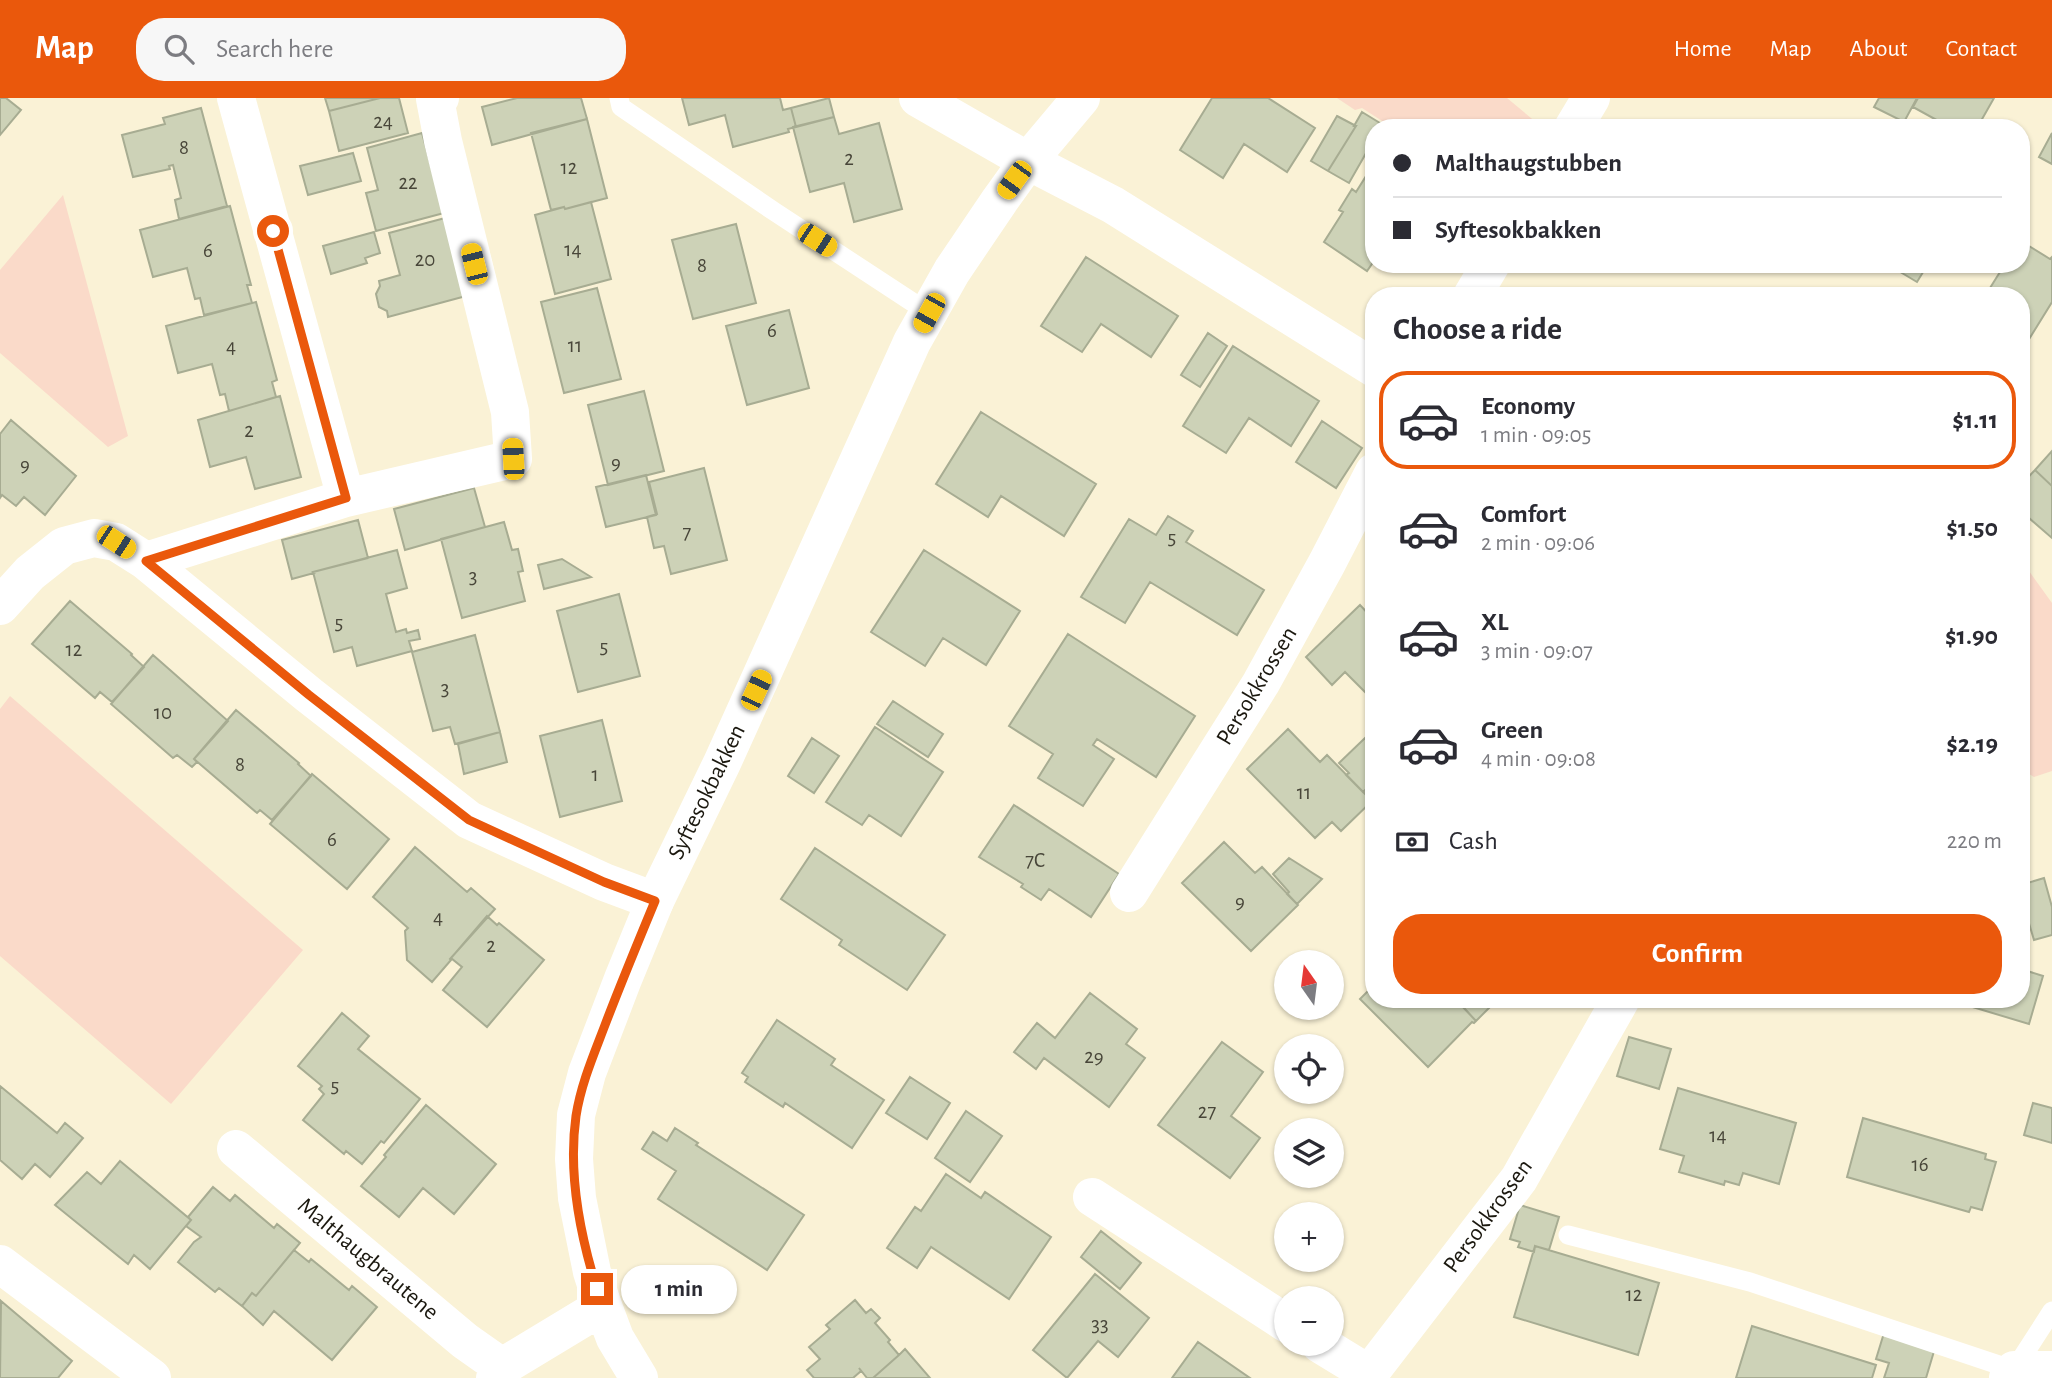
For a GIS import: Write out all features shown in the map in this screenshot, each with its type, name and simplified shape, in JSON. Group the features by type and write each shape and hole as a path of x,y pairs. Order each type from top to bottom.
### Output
{"street":[{"path":"236,98 346,498"},
{"path":"146,561 346,498 513,459 510,412 443,141 435,99 440,98"},
{"path":"918,98 1112,205 1365,362"},
{"name":"Syftesokbakken","path":"639,1378 615,1338 603,1306 592,1272 577,1198 574,1159 576,1115 587,1073 655,901 722,763 912,342 952,271 1028,160 1081,98"},
{"path":"1578,119 1591,98"},
{"name":"Persokkrossen","path":"1129,893 1261,683 1365,489"},
{"path":"0,606 30,573 64,545 94,538 116,542 146,561 309,695 469,820 604,882 655,901"},
{"name":"Persokkrossen","path":"1340,1356 1369,1374 1519,1179 1616,1008"},
{"name":"Malthaugbrautene","path":"236,1149 465,1341 498,1373 603,1306"},
{"path":"1092,1197 1274,1315"},
{"path":"0,1264 152,1378"},
{"path":"2011,1374 2052,1370"}],"lane":[{"path":"619,98 621,107 678,148 929,313"},
{"path":"1568,1235 1750,1282 2011,1374 2052,1311"}],"shaded area":[{"path":"1337,98 1507,98 1532,119 1379,119 1362,108 1355,110"},
{"path":"63,195 128,436 108,447 0,353 0,270"},
{"path":"2030,572 2052,603 2052,771 2034,777 2030,775"},
{"path":"10,696 303,950 171,1104 0,956 0,709"}],"building":[{"path":"0,98 6,98 21,110 0,135"},
{"path":"325,98 380,98 329,111"},
{"path":"380,98 399,98 408,133 339,151 329,111"},
{"path":"517,98 581,98 587,119 492,145 482,107"},
{"path":"682,98 780,98 783,110 791,108 796,127 788,129 789,132 733,147 725,115 689,125"},
{"path":"829,98 834,117 796,127 791,108"},
{"path":"1212,98 1268,98 1315,128 1287,172 1244,144 1223,178 1180,150"},
{"path":"1879,98 1917,98 1906,119 1898,119 1874,107"},
{"path":"1918,98 1994,98 1982,119 1935,119 1913,107"},
{"path":"201,108 227,206 179,219 175,200 181,198 173,165 169,166 170,169 133,177 122,135 165,124 163,118"},
{"path":"1362,112 1373,119 1365,119 1365,155 1349,183 1328,171"},
{"path":"1337,116 1356,126 1328,171 1311,161"},
{"path":"834,117 839,134 879,123 902,209 854,222 844,183 810,192 793,127"},
{"path":"587,119 607,198 551,210 531,133"},
{"path":"422,133 444,213 376,231 366,193 378,190 367,148"},
{"path":"2052,133 2052,164 2039,157"},
{"path":"353,153 361,181 308,195 300,166"},
{"path":"1365,178 1365,270 1324,242 1343,212 1339,210 1352,189 1356,192"},
{"path":"591,202 611,279 555,294 535,215"},
{"path":"230,206 251,285 247,285 252,303 204,315 200,298 195,299 187,268 153,277 140,230"},
{"path":"445,218 466,296 388,317 387,311 379,307 376,294 379,281 400,275 389,233"},
{"path":"736,224 756,303 693,319 672,240"},
{"path":"374,232 380,253 365,258 367,263 331,274 323,246"},
{"path":"2030,247 2050,259 2052,257 2052,302 2030,338 2030,287 1991,287 1999,273 2030,273"},
{"path":"1086,257 1178,316 1151,357 1101,324 1082,352 1041,326"},
{"path":"1902,273 1922,273 1917,282"},
{"path":"597,288 621,379 564,393 541,302"},
{"path":"256,302 277,380 272,382 276,397 229,411 225,394 220,395 212,364 178,373 166,326"},
{"path":"789,310 809,388 747,405 726,326"},
{"path":"1208,333 1227,346 1200,387 1181,375"},
{"path":"1233,346 1319,401 1291,446 1249,418 1226,453 1183,426"},
{"path":"644,391 664,471 608,485 588,405"},
{"path":"280,396 301,477 255,489 246,457 210,467 198,420"},
{"path":"981,412 1096,484 1064,536 1001,496 988,517 936,484"},
{"path":"11,420 76,476 45,515 24,497 16,506 2,495 0,498 0,434"},
{"path":"1322,421 1362,448 1336,488 1296,462"},
{"path":"2052,451 2052,486 2035,470"},
{"path":"704,468 727,560 671,574 664,546 654,548 647,517 657,514 649,482"},
{"path":"2035,470 2052,486 2052,538 2030,519 2030,475"},
{"path":"646,475 656,515 606,527 596,487"},
{"path":"474,488 485,527 405,550 394,509"},
{"path":"1168,516 1193,531 1186,542 1264,590 1237,635 1150,582 1125,623 1081,597 1129,519 1156,535"},
{"path":"358,520 368,558 292,579 282,540"},
{"path":"504,522 512,550 518,549 523,571 518,572 525,601 462,618 441,539"},
{"path":"397,550 407,588 386,594 396,632 418,630 420,639 409,641 412,651 357,666 352,647 334,652 313,572"},
{"path":"924,550 1020,611 986,665 943,638 925,666 871,632"},
{"path":"562,559 591,577 544,589 538,565"},
{"path":"619,594 640,676 578,692 557,611"},
{"path":"70,601 144,667 112,702 100,692 95,698 32,644"},
{"path":"1360,605 1365,610 1365,692 1345,672 1332,685 1306,657"},
{"path":"1068,634 1195,716 1156,777 1097,739 1093,745 1114,759 1083,806 1038,778 1053,754 1009,726"},
{"path":"475,635 500,732 455,744 450,727 433,731 412,652"},
{"path":"153,655 228,721 194,759 197,762 192,767 177,755 173,758 111,704"},
{"path":"893,701 943,734 928,757 877,724"},
{"path":"236,710 311,776 272,820 260,810 257,813 194,759"},
{"path":"602,720 622,801 560,817 540,736"},
{"path":"875,727 943,772 901,836 869,815 862,825 826,802"},
{"path":"1288,729 1320,762 1327,755 1365,794 1365,808 1341,831 1332,822 1315,838 1247,769"},
{"path":"500,732 507,762 464,774 458,744"},
{"path":"812,738 839,756 814,793 788,776"},
{"path":"1365,738 1363,792 1346,775 1349,773 1339,763"},
{"path":"312,774 389,839 347,889 270,824"},
{"path":"1014,805 1119,874 1091,917 1049,889 1041,900 1021,887 1023,884 979,857"},
{"path":"1224,842 1255,873 1262,867 1298,905 1251,951 1182,883"},
{"path":"415,847 467,892 471,888 495,909 432,982 407,960 405,931 408,928 373,897"},
{"path":"815,848 945,935 907,990 839,945 842,940 781,899"},
{"path":"1289,858 1322,879 1297,904 1273,874"},
{"path":"2044,878 2052,907 2052,935 2034,940 2030,927 2030,882"},
{"path":"487,916 544,960 487,1027 443,990 462,967 451,958"},
{"path":"2030,972 2043,976 2029,1024 1976,1008 2030,1008"},
{"path":"1090,993 1137,1029 1126,1044 1145,1058 1109,1107 1044,1058 1036,1069 1014,1052 1037,1023 1055,1038"},
{"path":"1369,1008 1464,1008 1476,1021 1428,1067"},
{"path":"1464,1008 1489,1008 1476,1021"},
{"path":"342,1013 369,1036 358,1049 420,1099 384,1143 381,1141 362,1164 346,1151 344,1154 303,1120 324,1094 319,1089 322,1086 298,1066"},
{"path":"777,1020 835,1059 831,1065 884,1100 852,1148 785,1103 783,1107 745,1082 748,1077 742,1073"},
{"path":"1629,1037 1671,1049 1659,1089 1617,1076"},
{"path":"1222,1042 1263,1072 1231,1116 1260,1138 1230,1178 1158,1125"},
{"path":"910,1077 950,1103 927,1139 886,1113"},
{"path":"0,1086 57,1133 65,1123 83,1138 50,1177 35,1164 22,1179 0,1160"},
{"path":"1678,1088 1796,1123 1779,1184 1743,1173 1739,1185 1725,1181 1724,1185 1679,1172 1684,1156 1660,1149"},
{"path":"2033,1103 2052,1108 2052,1143 2024,1135"},
{"path":"426,1105 496,1164 454,1214 423,1188 399,1217 361,1186"},
{"path":"966,1111 1002,1136 970,1182 935,1158"},
{"path":"1863,1118 1986,1154 1985,1159 1996,1162 1982,1210 1971,1207 1969,1212 1847,1177"},
{"path":"675,1128 698,1143 696,1145 804,1215 767,1270 658,1199 676,1171 642,1149 653,1132 667,1141"},
{"path":"120,1161 191,1220 150,1269 134,1255 128,1264 55,1205 87,1172 101,1184"},
{"path":"946,1174 981,1198 985,1192 1051,1237 1009,1299 931,1247 917,1268 887,1248 915,1207 921,1211"},
{"path":"213,1187 230,1201 235,1195 274,1228 277,1224 300,1243 256,1296 252,1293 242,1306 219,1288 215,1292 178,1262 201,1237 186,1226 191,1220 188,1217"},
{"path":"1520,1205 1559,1217 1549,1250 1535,1246 1534,1252 1518,1247 1520,1242 1510,1239"},
{"path":"1101,1231 1141,1263 1120,1289 1081,1257"},
{"path":"1535,1246 1659,1283 1638,1355 1514,1317"},
{"path":"294,1250 309,1262 311,1259 349,1290 352,1286 377,1307 332,1360 274,1311 263,1325 242,1306 252,1293 256,1296"},
{"path":"1095,1274 1149,1318 1118,1357 1098,1341 1067,1378 1033,1350"},
{"path":"855,1300 866,1313 871,1309 880,1318 875,1323 899,1355 873,1378 867,1378 859,1368 861,1371 853,1378 814,1378 807,1370 820,1359 809,1347 830,1329 826,1325"},
{"path":"1,1301 72,1361 58,1378 0,1378"},
{"path":"1752,1326 1876,1365 1872,1378 1736,1378"},
{"path":"1884,1333 1935,1348 1926,1378 1884,1378 1889,1363 1876,1359"},
{"path":"1198,1342 1250,1378 1172,1378"},
{"path":"905,1349 930,1378 873,1378 899,1355"}],"route":[{"path":"273,231 346,498 146,561 309,695 469,820 604,882 655,901 587,1073 576,1115 574,1159 577,1198 597,1289"}]}
